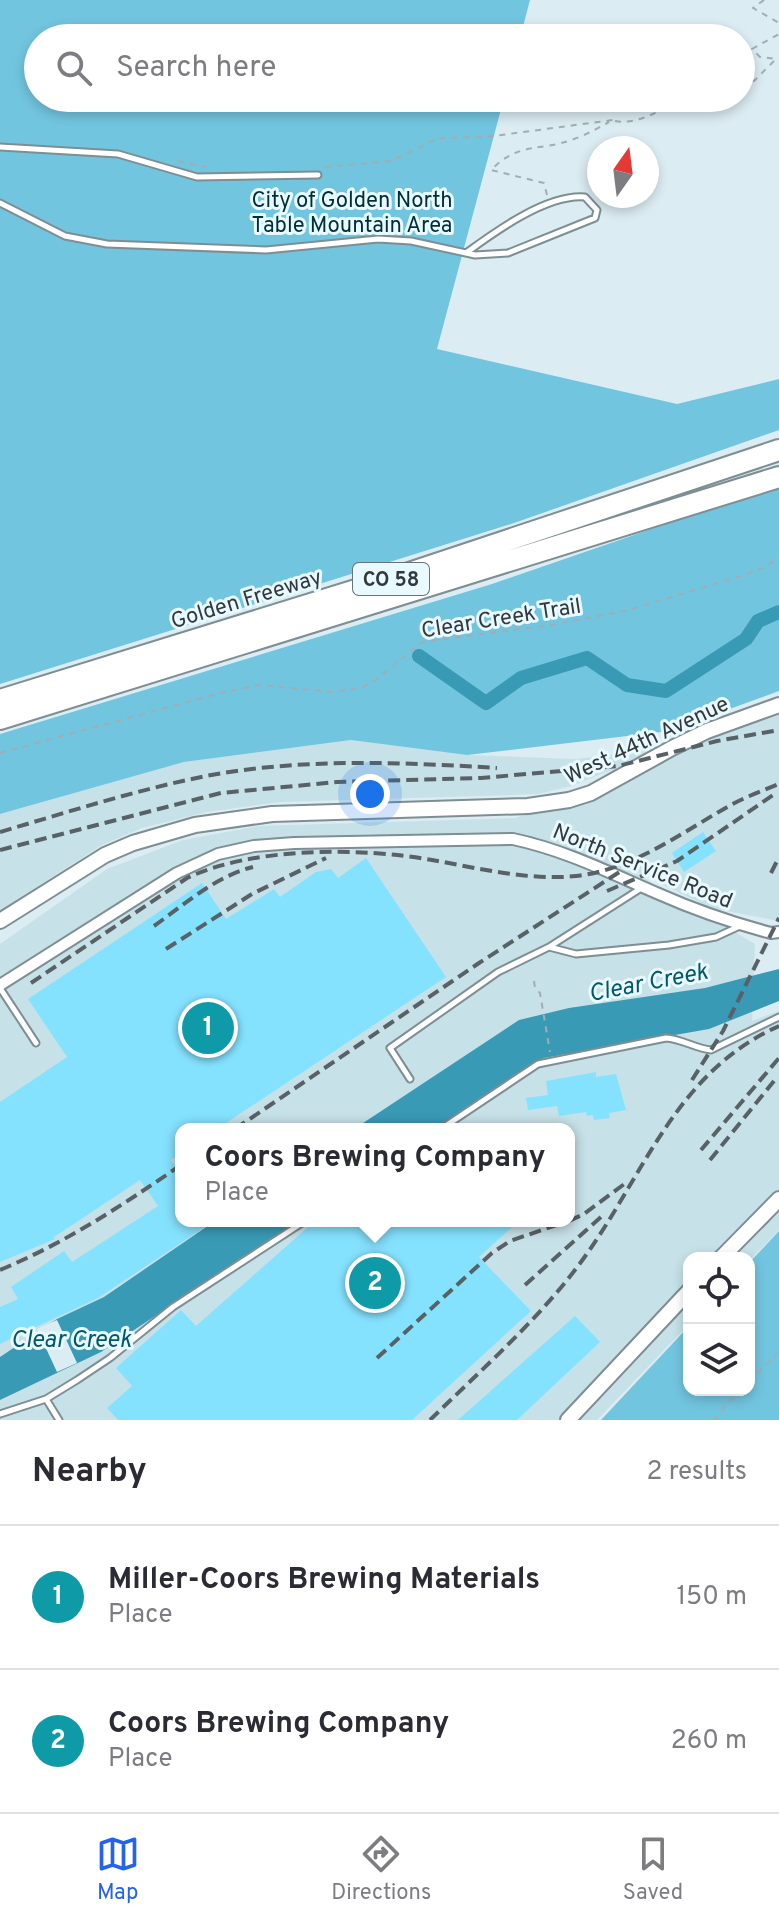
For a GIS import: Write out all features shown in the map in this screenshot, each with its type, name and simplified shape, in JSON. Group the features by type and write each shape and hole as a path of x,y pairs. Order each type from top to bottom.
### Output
{"highway":[{"name":"Golden Freeway","path":"0,700 385,581 779,450"},
{"name":"Golden Freeway","path":"0,719 779,477"}],"street":[{"name":"West 44th Avenue","path":"0,921 105,855 133,843 195,825 272,814 528,806 569,800 591,793 649,759 707,731 779,705"},
{"name":"North Service Road","path":"0,987 177,873 218,854 254,846 337,841 513,839 545,846 743,925 779,932"},
{"path":"727,1252 779,1199"},
{"path":"568,1420 683,1297"}],"lane":[{"path":"0,147 118,154 197,177 318,175"},
{"path":"0,203 65,236 107,244 266,250 378,239 411,241 466,253 508,253 595,218 597,210 585,197 558,199 496,231 466,253"},
{"path":"410,1079 390,1048 498,972 549,947 644,887"},
{"path":"549,947 576,954 669,945 716,937 743,925"},
{"path":"0,987 36,1043"},
{"path":"450,1123 538,1064 666,1038 711,1050 779,1017"},
{"path":"0,1414 46,1399 110,1358 173,1307 296,1227"},
{"path":"46,1399 59,1420"}],"path":[{"path":"764,0 753,8 779,23"},
{"path":"755,47 779,34"},
{"path":"755,52 760,57 776,59 755,80"},
{"path":"322,168 391,161 439,138 486,137 613,120 625,123 655,112"},
{"path":"550,204 544,183 491,170 517,150 573,140 613,120"},
{"path":"173,160 214,169"},
{"name":"Clear Creek Trail","path":"0,753 259,685 333,692 361,688 376,680 422,642 551,625 625,611 744,575 768,566 779,556"},
{"path":"534,981 543,1010 551,1060"},
{"path":"755,1375 779,1352"},
{"path":"714,1420 734,1396"}],"shaded area":[{"path":"779,709 779,921 711,908 624,866 755,944 752,1021 779,1011 779,1230 755,1255 755,1252 683,1252 683,1330 597,1420 0,1420 0,944 107,869 183,840 259,826 516,818 643,769 609,771 539,794 280,802 207,812 142,828 102,845 0,910 0,814 184,762 351,740 467,755 576,759 682,746"}],"green space":[{"name":"City of Golden North Table Mountain Area","path":"0,0 530,0 524,24 24,24 24,112 500,112 437,349 677,404 779,379 779,430 514,523 0,684"},
{"path":"779,485 779,691 669,731 467,755 351,740 184,762 0,814 0,734 492,584"},
{"path":"779,1231 779,1420 601,1420 683,1332 683,1396 755,1396 755,1257"}],"water":[{"name":"Clear Creek","path":"779,969 779,1001 709,1029 544,1058 446,1123 363,1123 519,1020 569,1008 705,988"},
{"name":"Clear Creek","path":"206,1227 289,1227 101,1352 0,1400 0,1357 57,1319 104,1297"}],"pier":[{"path":"57,1320 77,1363 57,1372 37,1329"}],"building":[{"path":"703,832 716,851 684,872 672,853"},
{"path":"366,858 446,977 226,1123 175,1123 175,1157 171,1160 175,1166 175,1227 205,1227 98,1298 0,1344 0,1307 18,1299 11,1287 64,1251 72,1262 158,1206 140,1180 55,1239 0,1262 0,1102 67,1057 28,999 202,883 226,919 274,889 280,897 316,872 331,869 338,878"},
{"path":"596,1072 596,1077 616,1074 626,1110 609,1113 610,1118 594,1120 593,1115 587,1116 586,1112 559,1116 557,1106 528,1110 526,1098 548,1095 546,1081"},
{"path":"308,1227 512,1227 479,1257 531,1311 412,1420 118,1420 107,1408 132,1386 116,1368 181,1310 196,1326"},
{"path":"575,1316 600,1342 517,1420 458,1420"}],"waterway":[{"path":"419,656 486,703 521,678 587,658 627,685 666,691 746,639 758,621 779,612"}],"railway":[{"path":"0,850 221,793 337,782 481,778 618,766 717,741 779,730"},
{"path":"0,832 154,788 242,770 351,763 497,768"},
{"path":"31,983 187,878 243,860 307,852 373,853 521,875 576,876 636,858 735,803 779,784"},
{"path":"607,891 677,861 776,793"},
{"path":"771,873 779,857"},
{"path":"166,949 252,894 326,858"},
{"path":"154,926 214,884 253,867"},
{"path":"244,1123 621,871"},
{"path":"692,1080 723,1031 779,918"},
{"path":"430,1420 507,1346 562,1287 601,1233 663,1131 686,1100 712,1071 743,1046 779,1026"},
{"path":"701,1150 779,1058"},
{"path":"710,1160 774,1081"},
{"path":"0,1270 71,1235 175,1169"},
{"path":"575,1218 627,1182"},
{"path":"525,1285 602,1216"},
{"path":"377,1358 492,1253 510,1241 551,1227"}],"place":[{"name":"Miller-Coors Brewing Materials","path":"208,1028"},
{"name":"Coors Brewing Company","path":"375,1283"}]}
